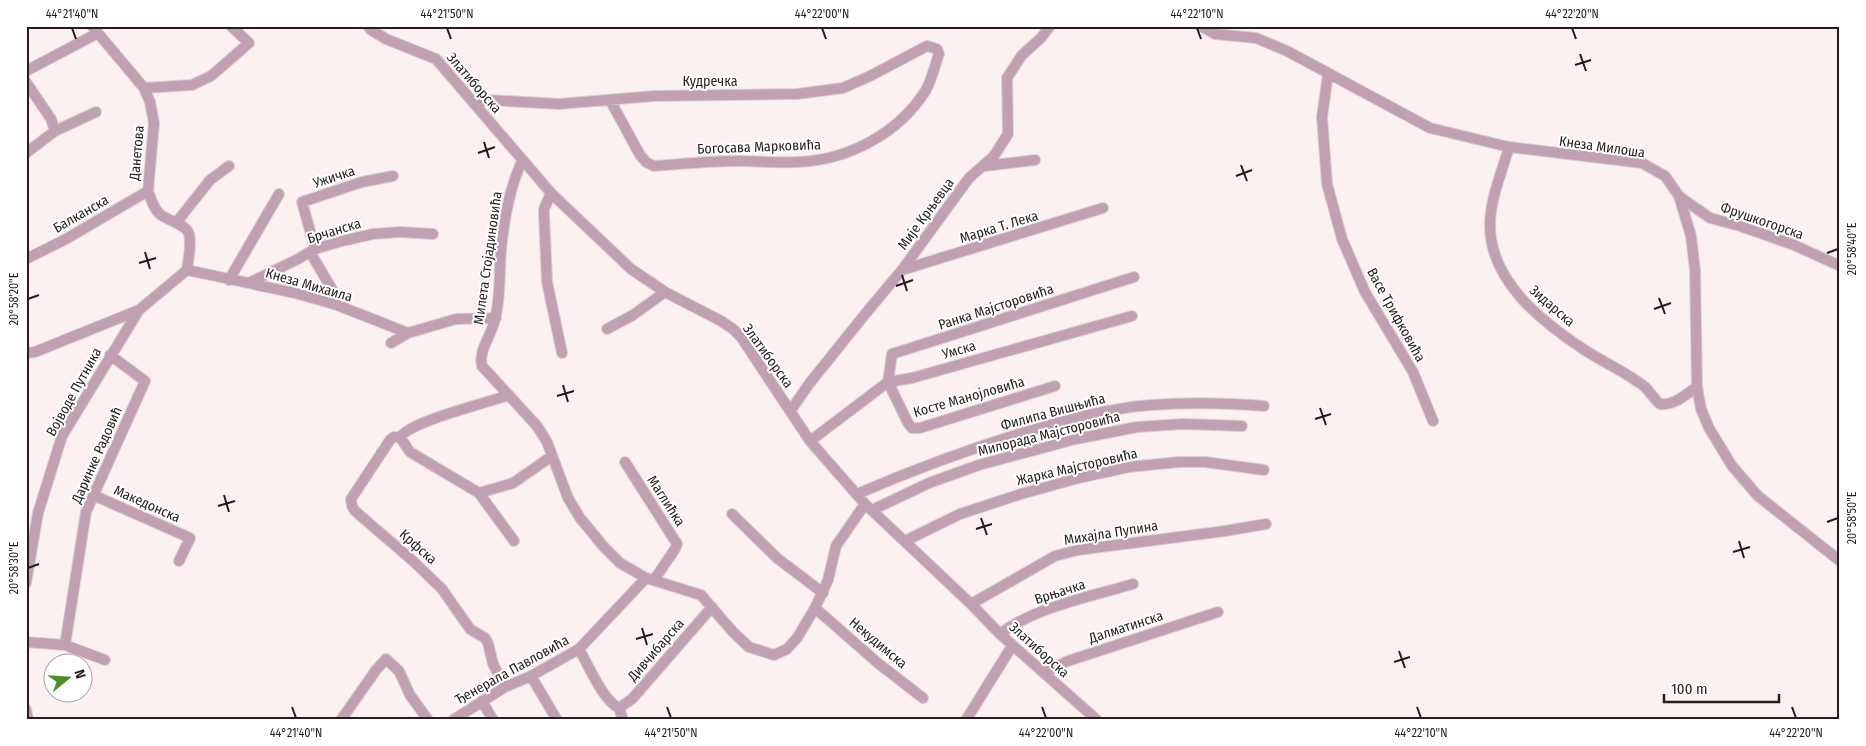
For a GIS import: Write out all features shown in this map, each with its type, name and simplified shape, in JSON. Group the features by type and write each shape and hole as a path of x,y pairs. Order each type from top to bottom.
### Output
{"street":[{"path":"144,88 192,85 211,76 249,43 231,26"},
{"name":"Златиборска","path":"368,26 386,39 436,59 551,193 632,269 666,292 733,329 741,337 810,441 869,507 971,604 1012,646 1097,720"},
{"name":"Мије Крњевца","path":"791,410 809,384 902,270 968,178 985,166 994,156 1008,134 1007,78 1022,55 1041,38 1050,26"},
{"name":"Кнеза Милоша","path":"1201,26 1215,34 1256,38 1287,50 1430,128 1509,147 1642,163 1665,176 1679,196 1691,236 1695,270 1697,387 1701,409 1709,428 1732,466 1758,496 1840,561"},
{"path":"26,71 95,29"},
{"name":"Данетова","path":"95,29 144,88 150,102 154,123 148,191 160,214 184,227 188,232 190,239 187,270"},
{"name":"Кудречка","path":"474,104 488,100 559,104 654,96 797,94 843,88 927,46 936,49"},
{"name":"Богосава Марковића","path":"610,100 646,162 654,166 735,161 800,162 838,156 862,146 891,128 909,113 927,88 939,54 936,49"},
{"name":"Васе Трифковића","path":"1328,74 1322,117 1327,184 1342,239 1365,292 1413,372 1432,421"},
{"path":"26,82 51,119 55,131"},
{"path":"26,153 55,131 96,112"},
{"name":"Зидарска","path":"1509,147 1492,209 1490,226 1492,242 1501,269 1513,289 1528,307 1582,348 1646,388 1660,404 1667,405 1672,403 1697,387"},
{"path":"985,166 1035,160"},
{"name":"Милета Стојадиновића","path":"509,395 482,366 480,358 496,318 506,211 513,180 522,161"},
{"path":"176,223 210,180 229,166"},
{"name":"Ужичка","path":"312,250 302,202 362,182 394,176"},
{"name":"Балканска","path":"26,259 66,239 148,191"},
{"path":"551,193 544,208 547,282 562,353"},
{"path":"187,270 229,280 279,194"},
{"name":"Фрушкогорска","path":"1679,196 1710,218 1740,226 1794,245 1840,266"},
{"name":"Марка Т. Лека","path":"902,270 1104,208"},
{"name":"Брчанска","path":"249,283 312,250 373,234 400,232 433,234"},
{"path":"312,250 338,305"},
{"name":"Војводе Путника","path":"26,583 38,513 62,436 138,310 187,270"},
{"name":"Ранка Мајсторовића","path":"888,382 892,354 1134,277"},
{"name":"Кнеза Михаила","path":"229,280 249,283 338,305 408,333"},
{"path":"607,329 666,292"},
{"path":"26,353 35,352 138,310"},
{"name":"Умска","path":"810,441 888,382 912,378 1132,316"},
{"path":"391,343 408,333 456,320 496,318"},
{"name":"Даринке Радовић","path":"65,645 86,512 145,381 110,355"},
{"name":"Косте Манојловића","path":"888,382 912,428 920,428 1055,386"},
{"path":"509,395 537,426 547,442 568,498 580,518 620,563 650,579 701,595 733,632 749,647 774,655 787,649 797,638 823,593 836,546 869,507"},
{"name":"Крфска","path":"505,687 493,664 485,638 470,629 442,589 413,560 355,511 351,499 390,440 394,437 400,436 404,432 425,422 509,395"},
{"name":"Филипа Вишњића","path":"858,494 912,470 961,452 1097,413 1149,405 1228,404 1264,406"},
{"name":"Милорада Мајсторовића","path":"869,507 979,465 1076,439 1144,426 1182,424 1242,426"},
{"path":"400,436 410,452 479,493 514,542"},
{"path":"479,493 513,483 552,456"},
{"name":"Маглићка","path":"625,462 677,544 650,579"},
{"name":"Жарка Мајсторовића","path":"905,541 960,514 1020,494 1080,478 1129,468 1179,462 1205,462 1264,470"},
{"name":"Македонска","path":"93,495 190,538 179,561"},
{"path":"732,514 777,558 823,593"},
{"name":"Михајла Пупина","path":"971,604 1055,556 1078,550 1266,524"},
{"name":"Ђенерала Павловића","path":"453,720 505,687 531,676 580,649 650,579"},
{"name":"Врњачка","path":"1000,634 1012,624 1029,617 1133,584"},
{"name":"Дивчибарска","path":"619,708 632,699 712,607"},
{"name":"Некудимска","path":"816,608 879,664 923,698"},
{"name":"Далматинска","path":"1044,673 1068,661 1218,612"},
{"path":"26,642 65,645 105,660"},
{"path":"966,720 1012,646"},
{"path":"580,649 601,689 613,706 619,708 623,720"},
{"path":"340,720 386,659 399,671 410,695 428,720"},
{"path":"531,676 557,720"},
{"path":"482,701 493,720"},
{"path":"26,709 28,720"}]}
